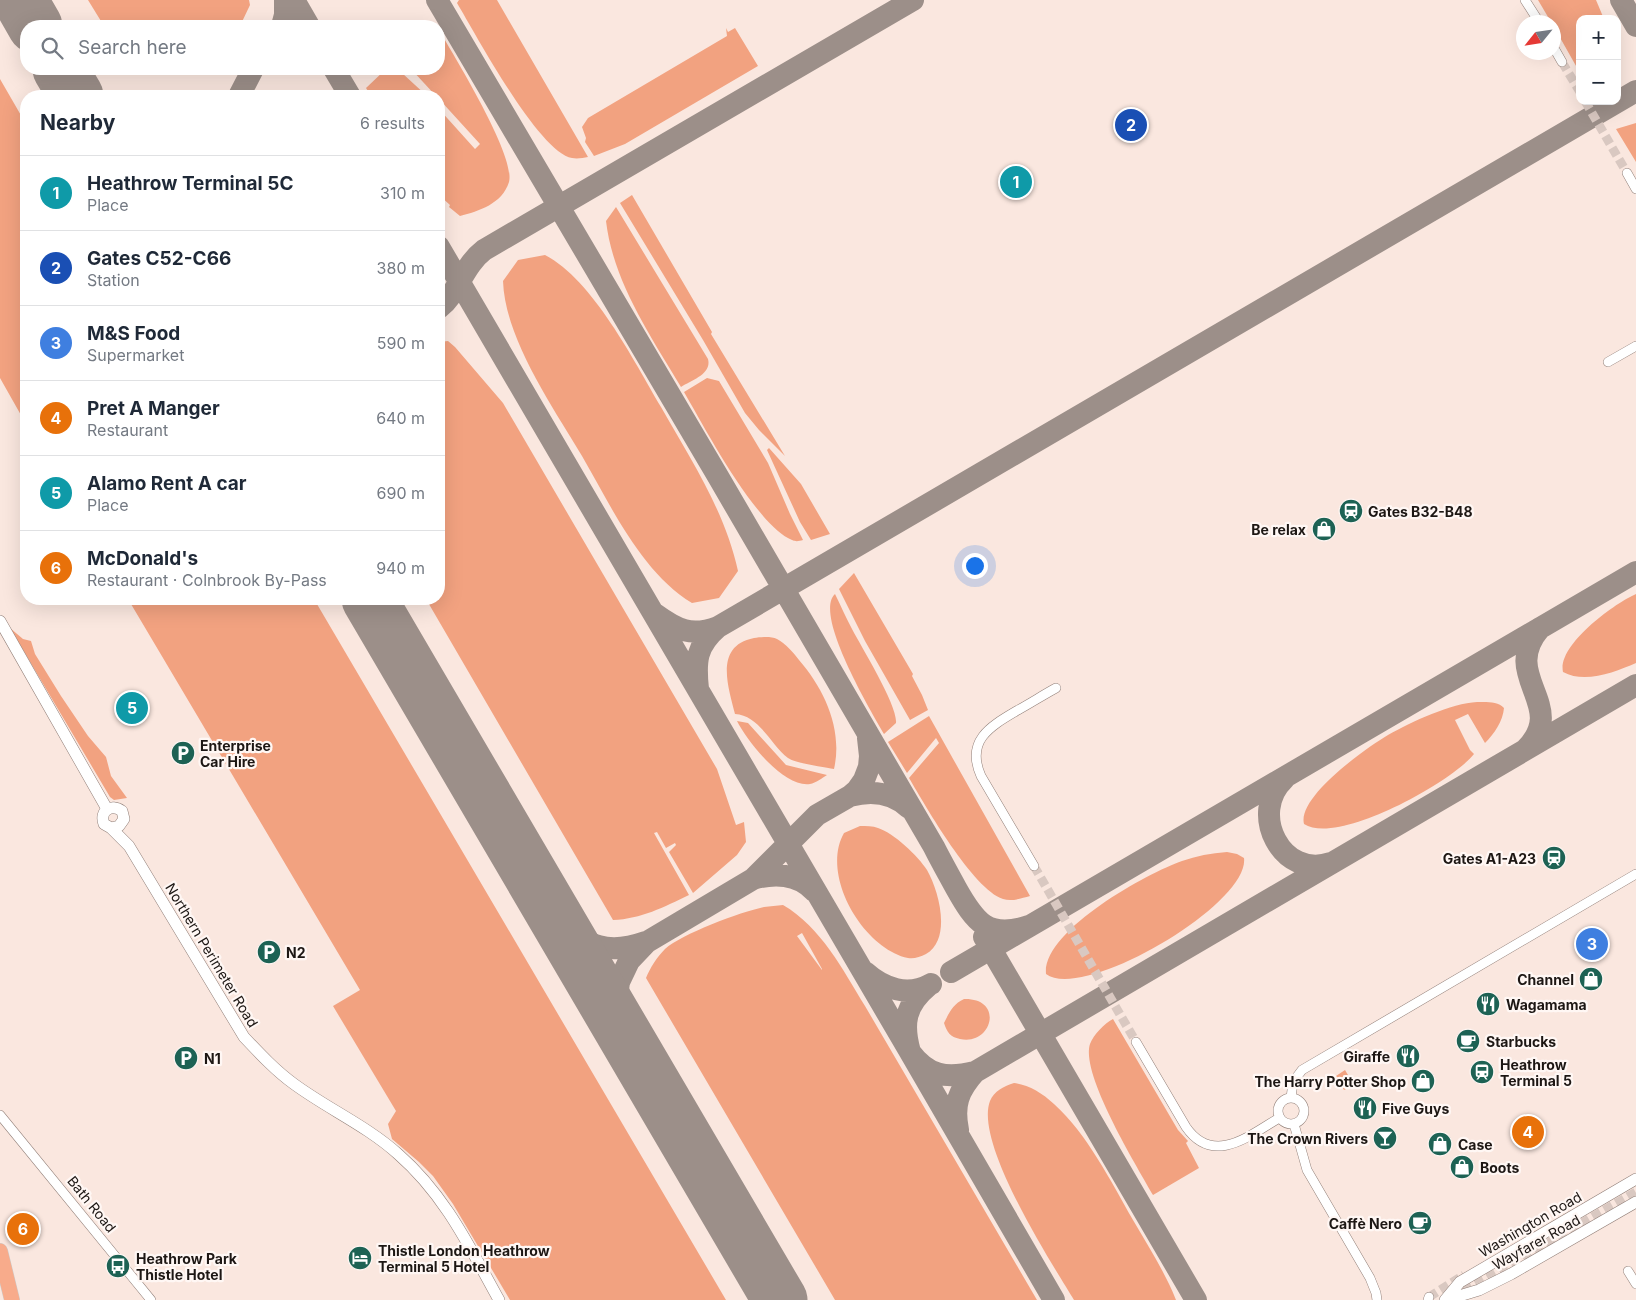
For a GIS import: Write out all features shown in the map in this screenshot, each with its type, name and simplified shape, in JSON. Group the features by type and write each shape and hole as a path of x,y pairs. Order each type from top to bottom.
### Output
{"highway":[{"path":"0,1251 12,1300"},
{"path":"0,1298 4,1290 6,1275"}],"street":[{"path":"1525,0 1535,15"},
{"path":"1627,173 1636,189"},
{"path":"1608,362 1636,346"},
{"path":"0,621 107,809"},
{"path":"1034,866 981,776 976,763 977,753 982,736 992,726 1056,688"},
{"path":"115,807 122,811 124,819 117,826 104,824 102,816 107,809 115,807"},
{"name":"Northern Perimeter Road","path":"117,826 244,1038 294,1084 354,1122 397,1153 429,1184 454,1219 499,1300"},
{"path":"1291,1098 1293,1082 1302,1070 1636,874"},
{"path":"1136,1042 1186,1127 1195,1138 1216,1146 1232,1144 1280,1118"},
{"path":"1291,1098 1299,1100 1304,1111 1301,1119 1294,1124 1286,1124 1280,1118 1277,1111 1279,1104 1291,1098"},
{"name":"Bath Road","path":"0,1114 151,1300"},
{"path":"0,1123 11,1126"},
{"path":"1294,1124 1307,1170 1370,1278 1377,1300"},
{"name":"Washington Road","path":"1446,1300 1460,1282 1636,1180"},
{"name":"Wayfarer Road","path":"1446,1300 1479,1290 1511,1274 1636,1202"},
{"path":"1628,1271 1636,1284"}],"shaded area":[{"path":"88,0 249,0 250,5 243,20 100,20"},
{"path":"459,0 497,0 588,157 572,158 558,151 543,136 509,90 457,3"},
{"path":"1538,0 1596,0 1602,15 1576,15 1576,66 1561,39 1561,15 1547,15"},
{"path":"726,28 728,32 735,28 758,66 625,144 594,156 585,142 586,138 582,127 588,118 727,36"},
{"path":"445,40 494,129 509,169 509,182 506,190 495,201 475,212 460,216 449,207 450,205 445,200 445,116 475,149 480,144 445,106 445,90 430,90 417,75 445,75"},
{"path":"380,75 404,75 420,90 367,90 366,88"},
{"path":"0,79 20,114 20,413 0,378"},
{"path":"1636,123 1636,162 1616,129"},
{"path":"632,195 712,332 711,334 785,456 745,413 620,203"},
{"path":"616,207 708,359 707,369 704,373 681,387 634,307 616,265 606,221"},
{"path":"545,255 563,267 580,283 611,323 706,486 725,528 738,571 719,598 692,603 674,590 642,556 616,516 532,372 512,326 503,281 518,260"},
{"path":"445,341 448,341 455,347 503,403 717,769 736,825 744,822 746,842 737,855 693,893 669,852 676,845 675,843 666,848 657,832 654,833 689,895 652,912 613,920 429,605 445,605"},
{"path":"707,378 719,381 768,463 803,540 792,540 778,531 762,515 747,496 718,450 684,392"},
{"path":"769,448 801,484 830,534 811,540 800,522 767,450"},
{"path":"854,573 913,674 912,676 928,710 910,720 865,641 839,589"},
{"path":"835,594 879,677 895,715 896,723 884,734 857,685 837,641 830,605"},
{"path":"1636,594 1636,663 1619,670 1590,677 1581,677 1563,672 1564,661 1569,650 1589,626 1615,606"},
{"path":"132,605 318,605 726,1300 510,1300 453,1204 433,1176 392,1139 388,1124 396,1111 333,1006 360,990"},
{"path":"10,628 23,639 31,641 35,654 61,696 88,736 106,757 111,776 127,798 114,800 110,797"},
{"path":"772,637 783,643 817,684 830,711 834,725 836,754 834,769 788,758 751,719 735,714 727,680 729,658 733,649 741,642 754,638"},
{"path":"1477,702 1492,702 1504,708 1500,722 1485,743 1468,714 1455,720 1470,750 1474,754 1443,780 1394,808 1367,819 1342,826 1320,828 1304,824 1305,813 1311,801 1322,787 1335,774 1365,751 1408,724 1444,709"},
{"path":"929,716 1030,896 1006,900 991,892 978,880 951,846 909,778 939,743 936,738 907,773 888,742"},
{"path":"737,721 748,723 786,765 827,775 817,782 810,784 789,779 758,751"},
{"path":"860,826 876,827 891,835 912,852 927,870 939,902 941,926 939,938 934,947 926,954 917,958 908,958 891,951 876,940 850,908 842,888 838,869 838,850 844,833"},
{"path":"1227,852 1244,858 1239,877 1221,899 1194,922 1161,944 1126,962 1093,974 1065,979 1046,974 1049,957 1061,940 1099,906 1145,878 1182,861 1198,856"},
{"path":"783,905 809,925 830,950 865,1006 1037,1300 835,1300 646,978 662,952 684,937 712,924 741,914 764,907","holes":["802,933 822,970 797,936"]},
{"path":"964,999 977,1001 985,1006 989,1013 986,1029 980,1036 971,1039 954,1037 944,1023 954,1006"},
{"path":"1113,1019 1178,1130 1188,1141 1186,1143 1199,1168 1153,1195 1112,1121 1102,1098 1089,1058 1092,1040"},
{"path":"1345,1070 1354,1085 1344,1090 1336,1076"},
{"path":"1014,1083 1035,1090 1045,1096 1066,1116 1088,1144 1162,1269 1176,1300 1074,1300 1017,1202 993,1144 988,1120 990,1101 1000,1089"}],"taxiway":[{"path":"284,20 285,0"},
{"path":"294,0 306,20"},
{"path":"437,0 716,473 963,900 977,919 993,929 1003,931 1029,926"},
{"path":"445,303 471,264 484,250 913,0"},
{"path":"1621,0 1636,26"},
{"path":"242,90 250,75"},
{"path":"338,75 346,90"},
{"path":"655,614 677,628 692,632 718,627 1636,91"},
{"path":"445,257 910,1052 924,1066 938,1074 955,1075 975,1072 1636,685"},
{"path":"951,972 1636,572"},
{"path":"698,689 697,662 701,648 718,627"},
{"path":"1525,750 1537,734 1541,719 1539,705 1526,661 1529,645 1540,628"},
{"path":"753,879 817,815 857,790 864,780 869,767 868,738"},
{"path":"1284,779 1274,793 1269,809 1270,825 1276,840 1285,853 1298,862 1313,866 1331,863"},
{"path":"850,796 866,793 881,794 896,799 909,808"},
{"path":"629,1043 619,1015 617,997 619,982 629,961 647,942 753,879 777,875 785,876 801,881 814,891"},
{"path":"558,921 579,937 599,946 620,948 646,942"},
{"path":"984,937 1196,1300"},
{"path":"865,972 880,983 896,989 914,990 931,984"},
{"path":"928,986 914,1000 907,1016 906,1033 910,1052 1054,1300"},
{"path":"958,1130 956,1113 958,1099 964,1086 975,1072"}],"runway":[{"path":"20,0 32,20"},
{"path":"64,75 72,90"},
{"path":"373,605 780,1300"}],"tunnel":[{"path":"1562,62 1576,85"},
{"path":"1587,105 1627,173"},
{"path":"1034,866 1136,1042"},
{"path":"1464,1291 1636,1192"},
{"path":"1429,1297 1464,1275"}],"place":[{"name":"Gates C52-C66","path":"1131,125"},
{"name":"Heathrow Terminal 5C","path":"1016,182"},
{"name":"Gates B32-B48","path":"1351,511"},
{"name":"Be relax","path":"1324,529"},
{"name":"Alamo Rent A car","path":"132,708"},
{"name":"Enterprise Car Hire","path":"183,753"},
{"name":"Gates A1-A23","path":"1554,858"},
{"name":"M&S Food","path":"1592,944"},
{"name":"N2","path":"269,952"},
{"name":"Channel","path":"1591,979"},
{"name":"Wagamama","path":"1488,1004"},
{"name":"Starbucks","path":"1468,1041"},
{"name":"Giraffe","path":"1408,1056"},
{"name":"N1","path":"186,1058"},
{"name":"Heathrow Terminal 5","path":"1482,1072"},
{"name":"The Harry Potter Shop","path":"1423,1081"},
{"name":"Five Guys","path":"1365,1108"},
{"name":"Pret A Manger","path":"1528,1132"},
{"name":"The Crown Rivers","path":"1385,1138"},
{"name":"Case","path":"1440,1144"},
{"name":"Boots","path":"1462,1167"},
{"name":"Caffè Nero","path":"1420,1223"},
{"name":"McDonald's","path":"23,1229"},
{"name":"Thistle London Heathrow Terminal 5 Hotel","path":"360,1258"},
{"name":"Heathrow Park Thistle Hotel","path":"118,1266"}]}
